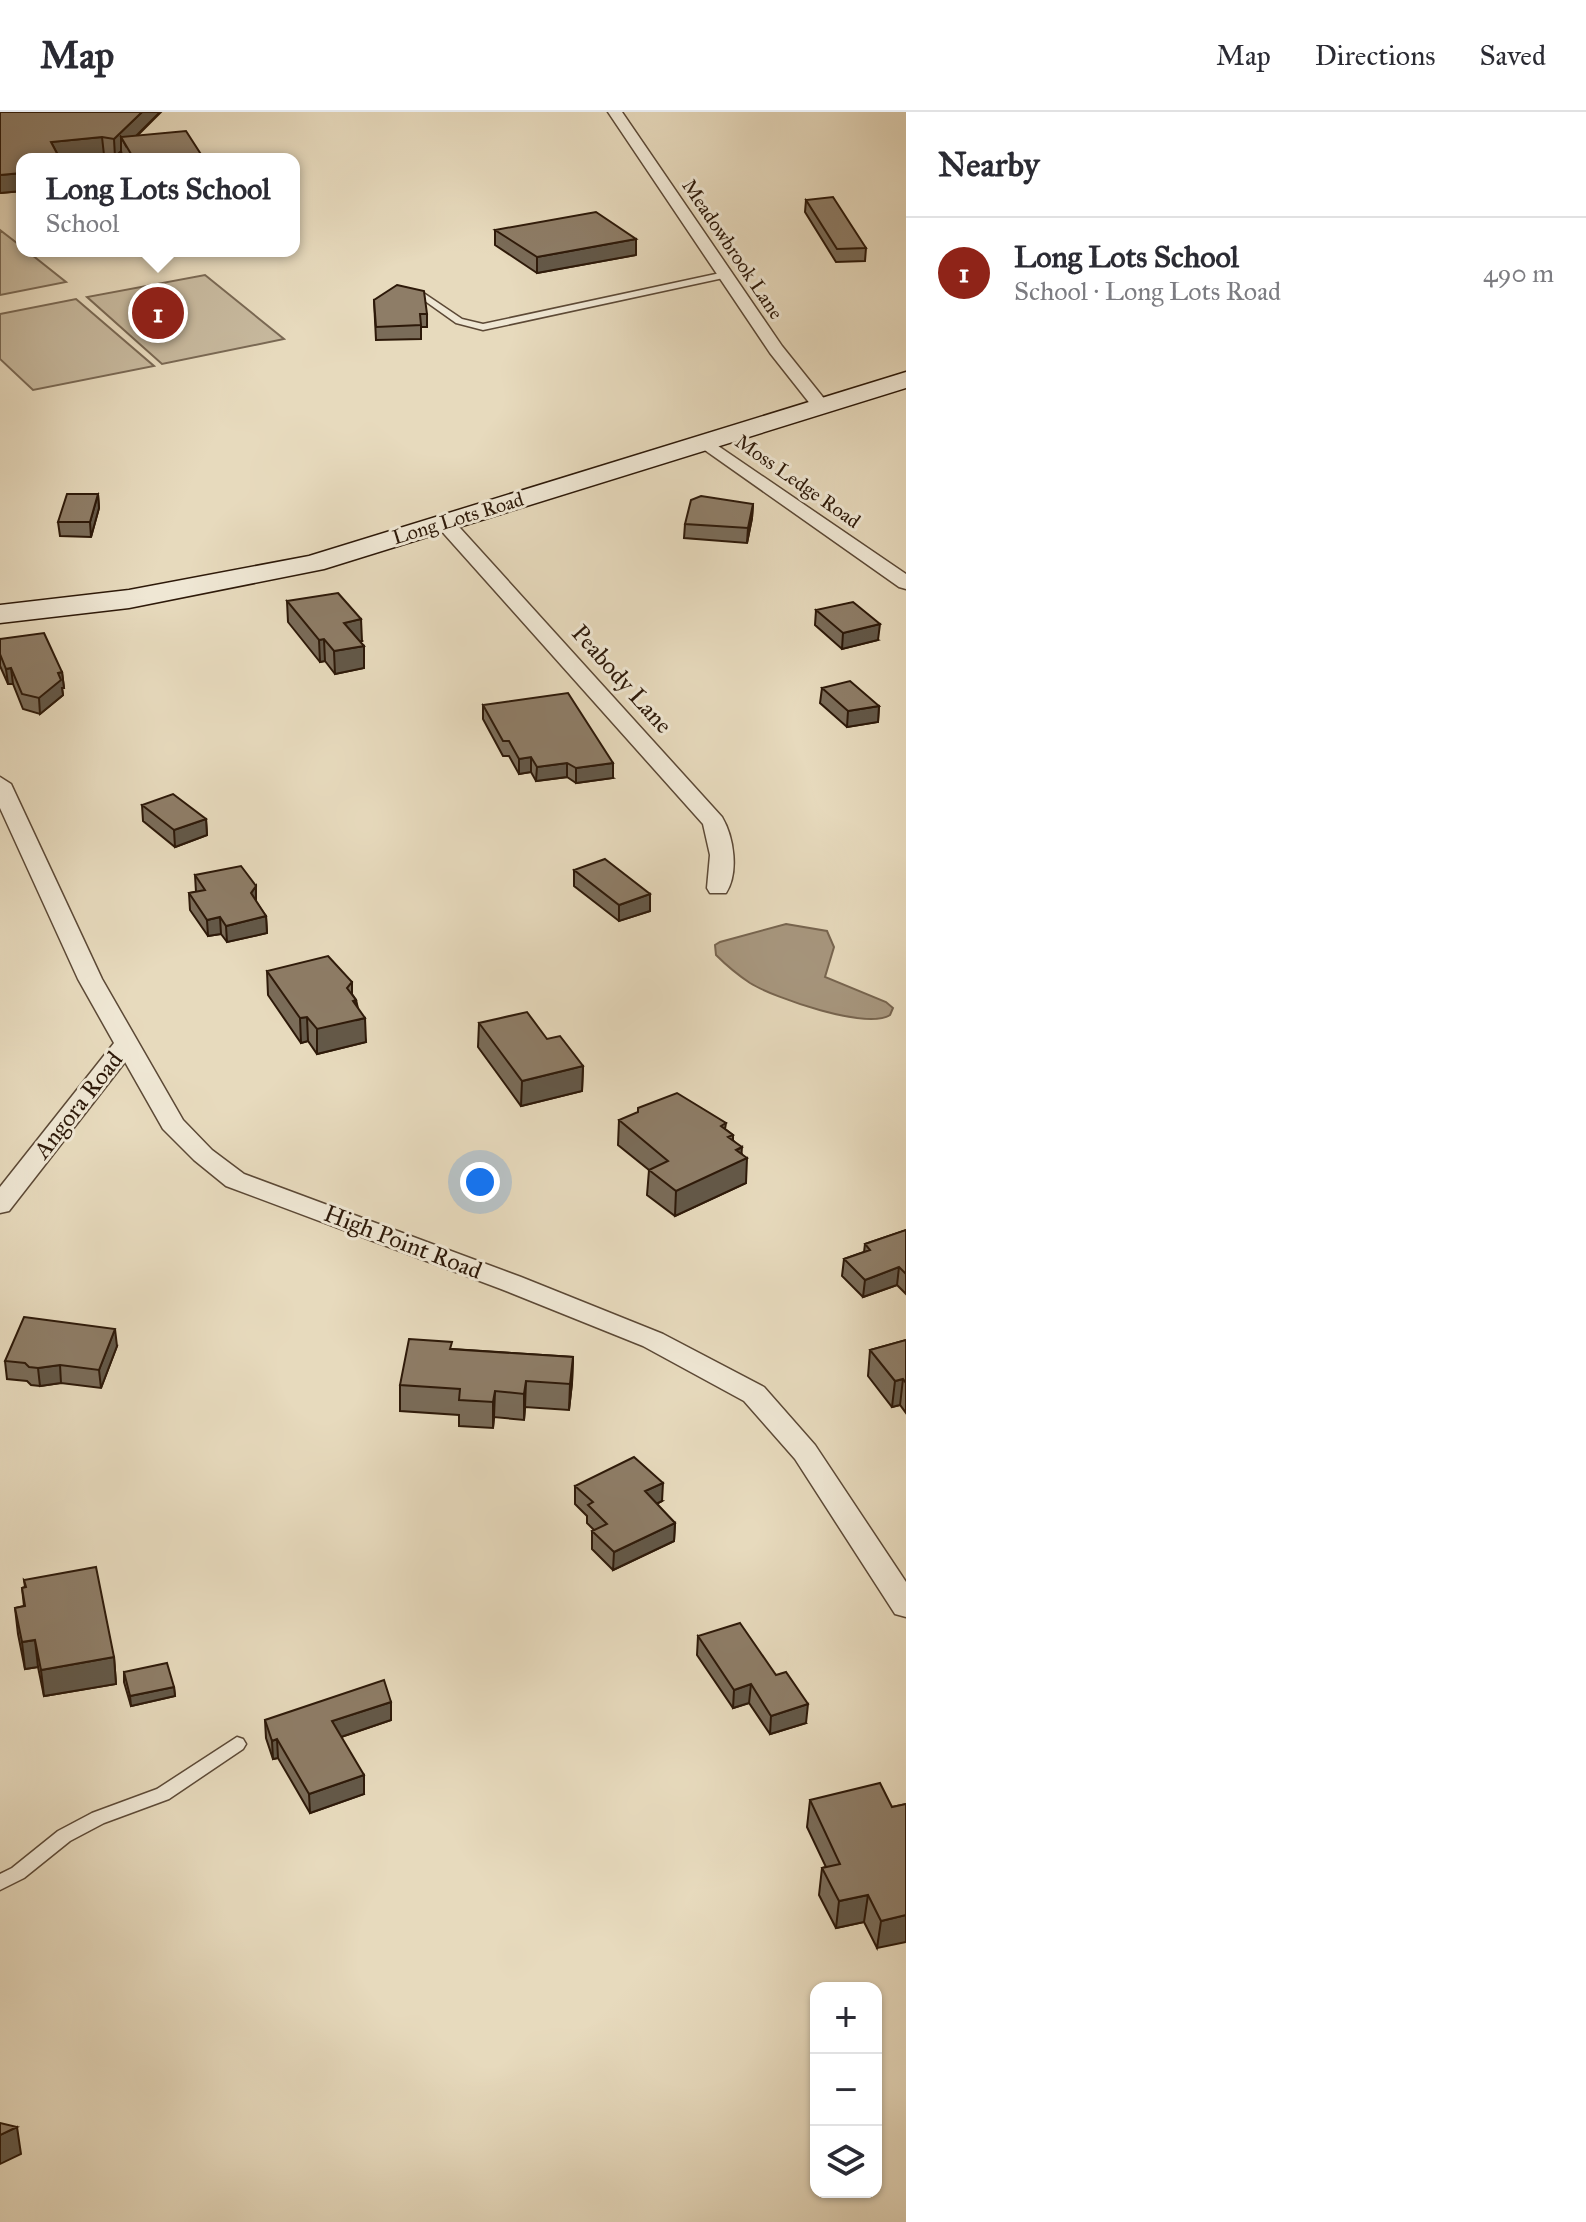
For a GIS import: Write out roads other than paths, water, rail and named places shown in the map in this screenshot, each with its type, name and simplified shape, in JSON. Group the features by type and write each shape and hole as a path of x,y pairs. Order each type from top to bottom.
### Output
{"main road":[{"name":"Long Lots Road","path":"0,614 129,599 314,563 904,383"}],"street":[{"name":"Meadowbrook Lane","path":"615,112 776,349 821,406"},
{"name":"Moss Ledge Road","path":"705,442 906,583"},
{"name":"Peabody Lane","path":"444,522 714,822 721,842 724,869 718,888"},
{"name":"High Point Road","path":"0,784 90,979 172,1124 203,1155 235,1180 517,1285 653,1340 754,1394 805,1452 906,1606"},
{"name":"Angora Road","path":"0,1205 127,1043"}],"lane":[{"path":"422,296 459,321 483,327 725,275"},
{"path":"0,1883 18,1873 64,1836 98,1818 163,1794 237,1744"}],"place":[{"name":"Long Lots School","path":"158,313"}]}
